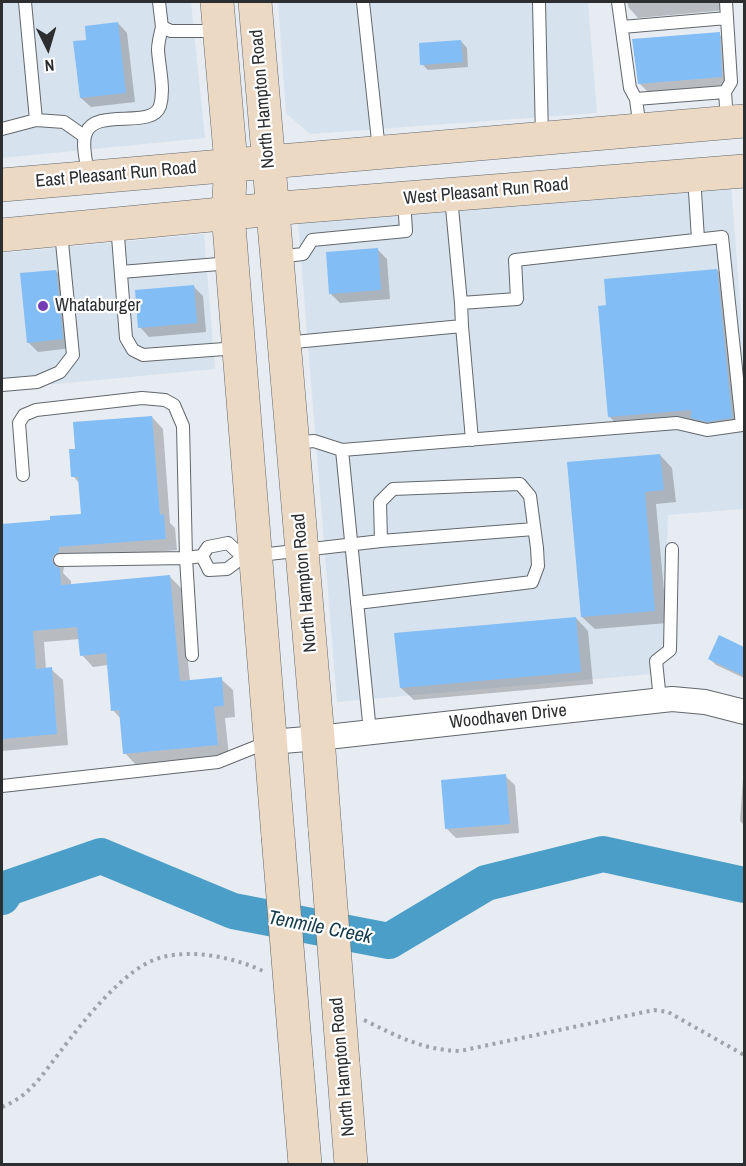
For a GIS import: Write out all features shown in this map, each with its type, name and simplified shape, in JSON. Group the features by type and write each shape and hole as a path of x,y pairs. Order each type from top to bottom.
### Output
{"main road":[{"name":"North Hampton Road","path":"255,2 318,738 351,1164"},
{"name":"North Hampton Road","path":"219,16 231,164 228,213 239,348 249,557 271,742 305,1164"},
{"path":"231,164 543,138 638,114 732,112"},
{"name":"East Pleasant Run Road","path":"6,182 231,164"},
{"name":"West Pleasant Run Road","path":"228,213 744,171"},
{"path":"2,235 228,213"}],"street":[{"name":"Woodhaven Drive","path":"271,742 672,699 705,702 744,712"}],"lane":[{"path":"25,2 36,120"},
{"path":"88,177 84,136 89,127 100,121 144,117 154,114 160,107 158,48 162,27 159,2"},
{"path":"363,2 379,151"},
{"path":"539,2 543,138"},
{"path":"618,2 630,88 638,114"},
{"path":"726,2 732,112"},
{"path":"162,27 171,32 219,16"},
{"path":"622,27 727,18"},
{"path":"2,129 36,120 63,122 84,136"},
{"path":"694,175 698,239"},
{"path":"450,194 472,440"},
{"path":"276,257 303,254 312,240 406,231 404,198"},
{"path":"117,224 126,338 133,350 143,355 239,348"},
{"path":"2,385 37,382 60,372 73,355 61,229"},
{"path":"292,443 314,441 342,450 677,423 706,430 742,425 722,237 515,260 517,299 461,303"},
{"path":"121,272 232,263"},
{"path":"284,343 462,326"},
{"path":"23,475 19,423 24,415 36,410 142,398 165,399 174,405 183,426 186,558 192,655"},
{"path":"342,450 370,732"},
{"path":"357,603 532,582 538,566 530,496 520,484 393,489 380,502 381,541"},
{"path":"202,556 209,570 227,569 249,557 381,541 534,529"},
{"path":"60,560 186,558 202,556 208,547 228,543 249,557"},
{"path":"660,700 656,661 670,650 672,549"},
{"path":"2,786 218,762 271,742"}],"shaded area":[{"path":"2,2 191,2 205,138 2,158"},
{"path":"278,2 588,2 597,113 310,134 286,113"},
{"path":"731,184 744,354 744,507 743,509 668,515 663,673 337,702 298,222"},
{"path":"204,234 215,369 2,389 2,253"}],"building":[{"path":"118,22 126,93 80,98 73,41 86,40 85,26"},
{"path":"720,32 722,77 638,84 632,39"},
{"path":"461,40 463,62 420,65 419,43"},
{"path":"378,248 381,290 329,294 326,252"},
{"path":"717,269 732,418 707,422 691,418 691,410 608,417 598,306 606,305 604,279"},
{"name":"Whataburger","path":"56,270 63,339 27,343 20,273"},
{"path":"194,285 197,323 138,328 135,290"},
{"path":"152,416 160,515 164,514 166,539 59,547 59,552 53,556 52,561 56,567 60,568 61,585 170,575 180,681 222,677 224,706 214,707 218,745 123,754 119,710 111,711 106,653 80,656 77,627 33,631 36,669 52,667 57,734 2,739 2,524 50,520 50,516 81,514 78,477 71,477 69,449 75,449 73,422"},
{"path":"660,454 664,490 645,492 655,611 581,617 567,462"},
{"path":"576,617 581,672 400,688 394,633"},
{"path":"719,635 744,647 744,676 708,659"},
{"path":"506,774 510,824 445,829 441,780"}],"waterway":[{"name":"Tenmile Creek","path":"2,897 8,888 101,856 233,911 389,941 486,883 603,854 744,885"}],"place":[{"name":"Whataburger","path":"43,306"}]}
